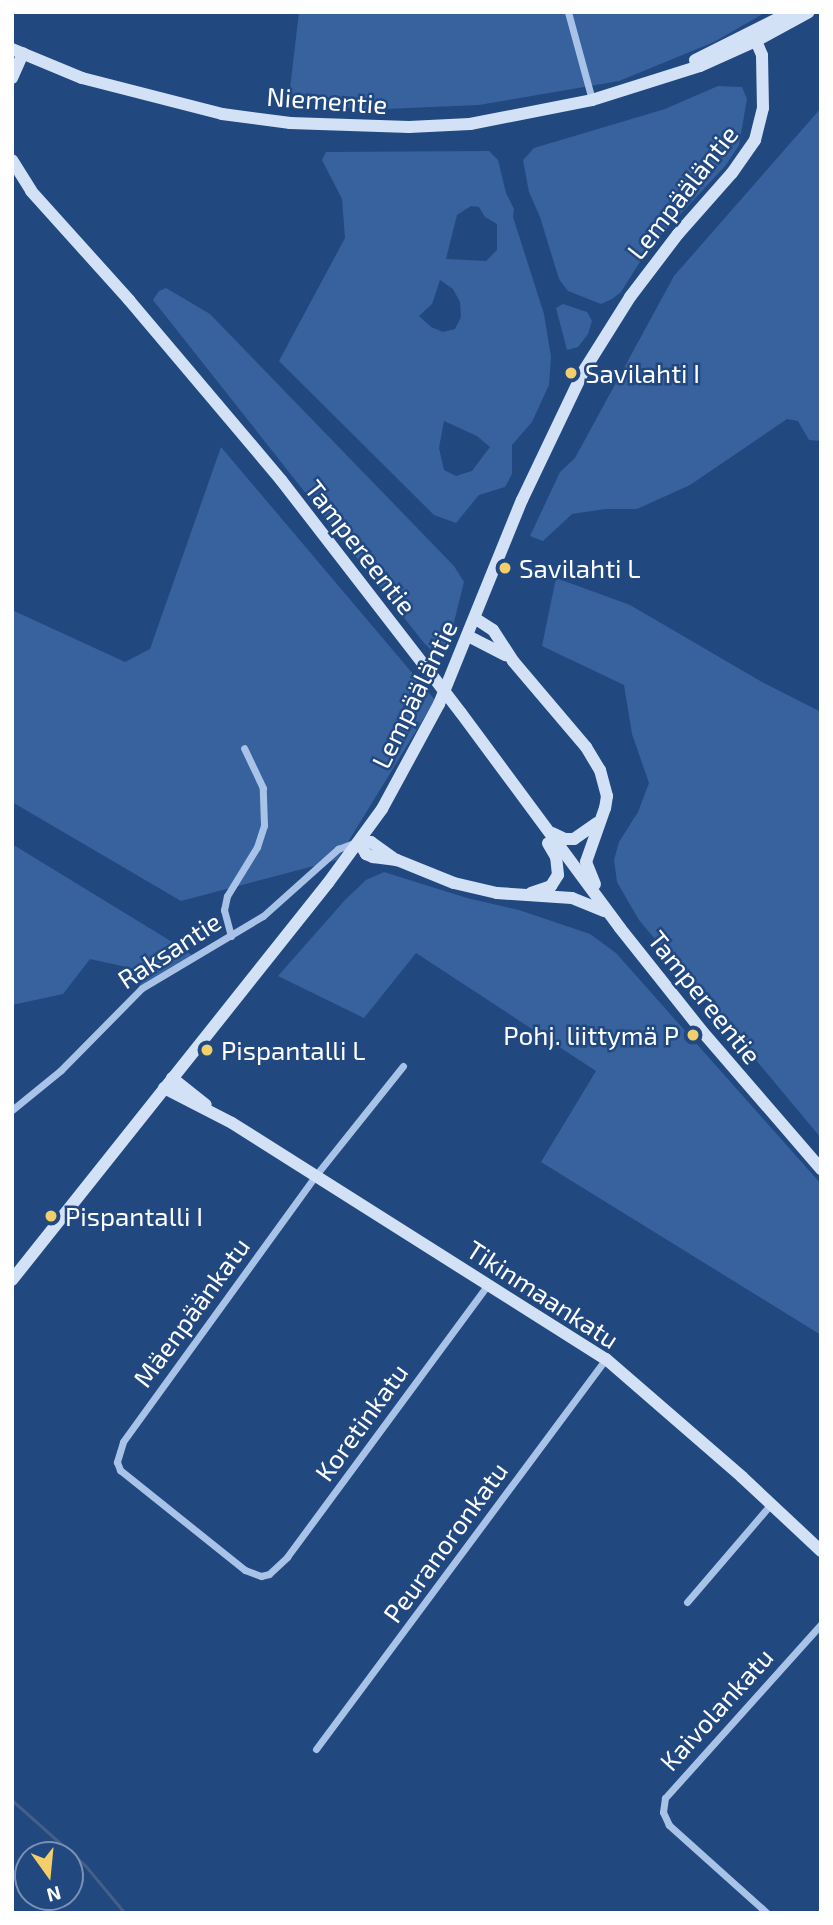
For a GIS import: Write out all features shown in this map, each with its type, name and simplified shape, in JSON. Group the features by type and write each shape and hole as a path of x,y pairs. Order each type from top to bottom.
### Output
{"main road":[{"path":"750,41 791,12"},
{"path":"750,41 809,12"},
{"name":"Niementie","path":"15,51 82,78 222,114 290,122 409,127 470,124 592,100 701,66 750,41"},
{"name":"Lempääläntie","path":"12,1280 359,842 412,758 468,636 542,454 583,372 630,297 678,234 732,173 755,140 763,108 762,55 750,41"},
{"path":"12,78 15,51"},
{"name":"Tampereentie","path":"12,160 31,191 130,300 281,480 461,713 620,928 701,1030 821,1169"},
{"path":"475,619 493,630 513,660 594,759 604,781 607,796 586,862 593,881 620,928"},
{"path":"468,636 513,660"},
{"path":"513,895 551,886 559,869 554,852 534,823 519,793"},
{"path":"544,826 559,837 574,839 584,835 601,819"},
{"path":"359,842 366,854 397,860 454,883 513,895 581,900 610,915"},
{"name":"Tikinmaankatu","path":"168,1083 606,1359 821,1551"}],"street":[{"path":"568,12 592,100"},
{"path":"231,936 225,910 227,896 257,847 264,825 263,788 244,748"},
{"name":"Raksantie","path":"12,1110 61,1070 126,1000 283,901 338,849 359,842"},
{"name":"Mäenpäänkatu","path":"261,1576 245,1570 127,1477 117,1462 122,1442 316,1175 403,1066"},
{"name":"Koretinkatu","path":"261,1576 278,1569 288,1557 488,1284"},
{"name":"Peuranoronkatu","path":"316,1749 606,1359"},
{"path":"687,1602 771,1504"},
{"name":"Kaivolankatu","path":"767,1913 669,1825 663,1812 665,1798 821,1624"}],"shaded area":[{"path":"299,12 766,12 714,42 619,81 479,105 361,110 289,97"},
{"path":"718,86 742,87 747,99 739,145 726,165 648,249 621,292 601,304 568,291 559,279 540,217 529,192 523,160 534,148 665,109"},
{"path":"821,108 821,441 809,440 798,421 787,419 690,485 637,509 605,509 572,514 543,541 530,536 560,472 575,458 674,276"},
{"path":"489,151 498,160 544,314 551,357 549,385 532,422 512,445 512,474 505,487 479,495 456,523 434,515 279,361 345,238 342,199 322,160 326,152","holes":["471,206 479,207 485,217 497,224 497,250 486,261 446,259 457,215","440,280 453,289 460,302 461,317 455,329 443,332 431,327 419,316 432,304","444,421 477,436 490,447 472,471 456,476 444,470 439,448"]},
{"path":"166,288 210,314 454,566 464,582 446,654 439,658 424,643 153,300 159,291"},
{"path":"563,304 587,312 592,321 588,334 578,347 567,350 556,308"},
{"path":"221,447 435,700 337,860 181,901 12,802 12,610 125,662 150,649"},
{"path":"556,578 630,605 762,682 821,712 821,1138 639,920 617,882 614,860 619,842 638,812 649,783 632,734 624,685 542,646"},
{"path":"12,844 196,958 142,988 131,968 90,959 63,994 12,1005"},
{"path":"384,872 467,898 519,910 590,934 616,953 821,1184 821,1335 541,1162 596,1071 416,953 364,1018 278,976 345,900 366,880"}],"waterway":[{"path":"12,1800 86,1866 125,1913"}],"place":[{"name":"Savilahti I","path":"571,373"},
{"name":"Savilahti L","path":"505,568"},
{"name":"Pohj. liittymä P","path":"693,1035"},
{"name":"Pispantalli L","path":"207,1050"},
{"name":"Pispantalli I","path":"51,1216"}]}
